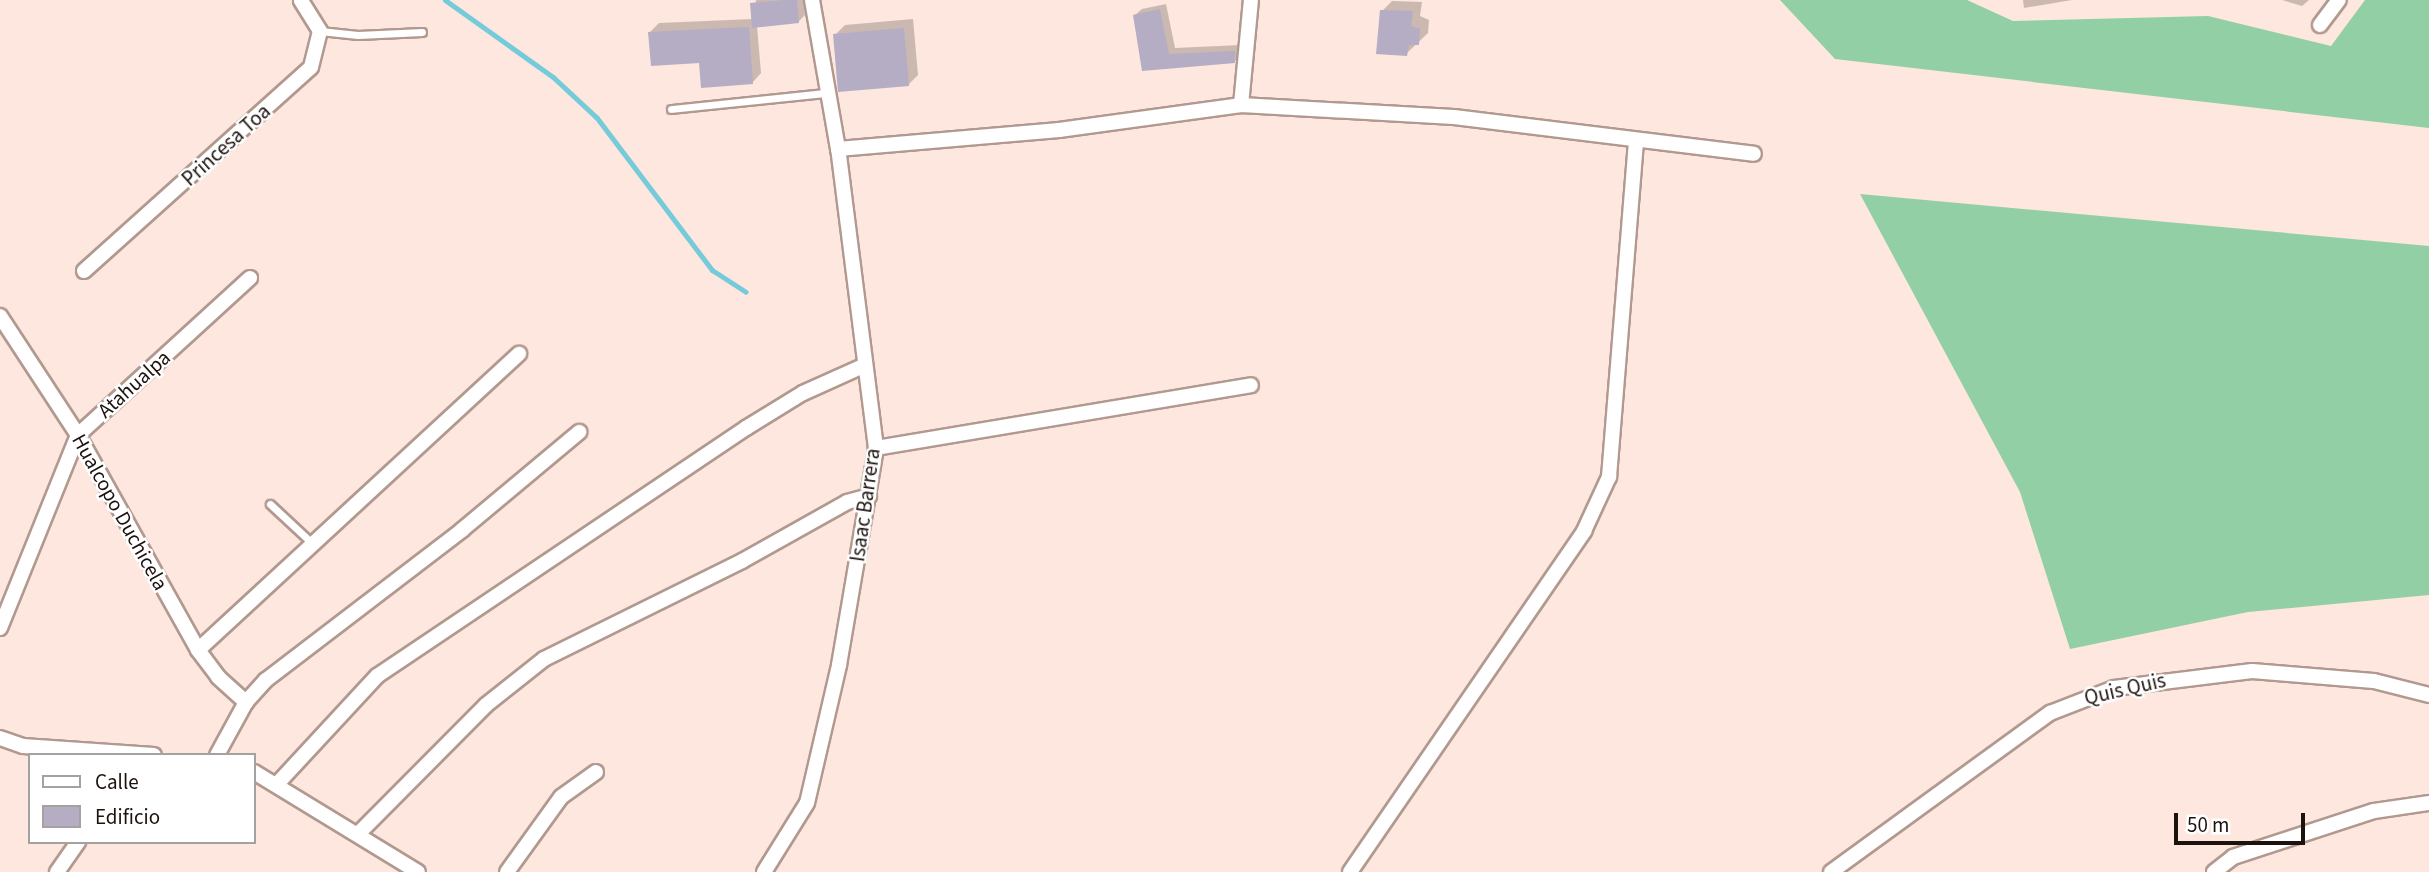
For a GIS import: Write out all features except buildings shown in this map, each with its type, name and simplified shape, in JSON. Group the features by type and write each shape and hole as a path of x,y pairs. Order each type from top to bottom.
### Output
{"street":[{"path":"301,0 320,31"},
{"name":"Isaac Barrera","path":"764,872 807,803 839,665 876,448 838,149 826,93 812,0"},
{"path":"1241,105 1251,0"},
{"path":"2320,25 2339,0"},
{"name":"Princesa Toa","path":"84,271 311,67 320,31"},
{"path":"838,149 1059,130 1241,105 1454,117 1754,155"},
{"path":"1350,872 1597,508 1609,477 1636,140"},
{"name":"Atahualpa","path":"0,628 78,435 250,278"},
{"name":"Hualcopo Duchicela","path":"0,316 78,435 198,650 218,677 246,702"},
{"path":"198,650 519,354"},
{"path":"278,783 377,676 746,428 803,393 865,365"},
{"path":"876,448 1251,386"},
{"path":"217,753 246,702 266,680 461,530 579,432"},
{"path":"359,833 486,705 544,659 742,561 847,502 869,496"},
{"name":"Quis Quis","path":"1831,872 2050,713 2091,695 2145,681 2252,671 2374,681 2429,695"},
{"path":"0,738 23,746 108,753"},
{"path":"506,872 561,797 596,772"},
{"path":"256,773 278,783 418,872"},
{"path":"2214,872 2233,857 2374,811 2429,803"},
{"path":"57,872 77,844"}],"lane":[{"path":"320,31 358,35 422,32"},
{"path":"671,109 826,93"},
{"path":"270,504 314,545"}],"green space":[{"path":"1780,0 1967,0 2013,21 2208,16 2331,46 2365,0 2429,0 2429,128 1835,59"},
{"path":"1860,194 2429,246 2429,595 2248,612 2070,649 2020,492"}],"waterway":[{"path":"445,0 553,77 597,118 712,270 746,292"}]}
